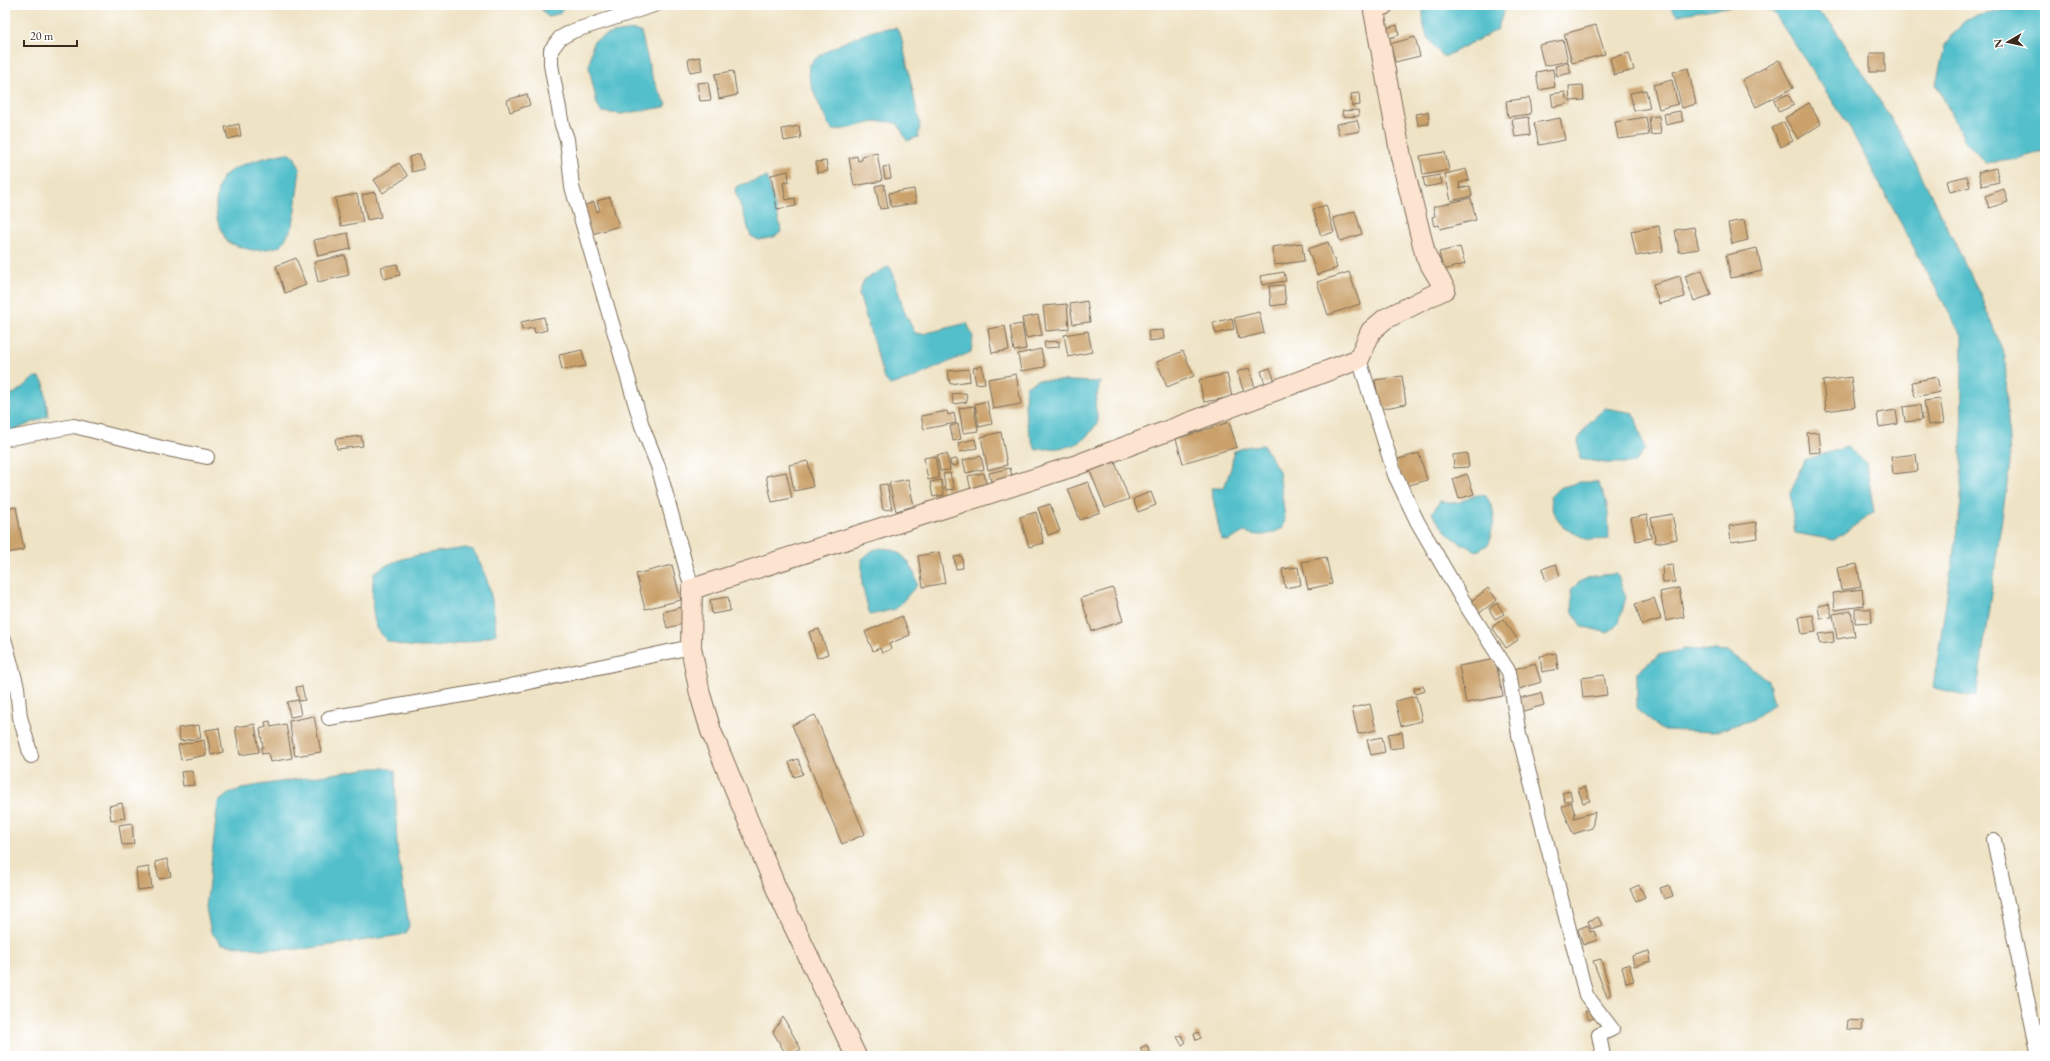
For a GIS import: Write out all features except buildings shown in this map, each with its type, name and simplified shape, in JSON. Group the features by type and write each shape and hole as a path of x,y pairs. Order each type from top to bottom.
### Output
{"street":[{"path":"654,5 573,31 560,38 551,50 551,65 562,125 567,139 572,187 642,426 658,466 692,589 691,647 700,694 711,732 779,895 856,1056"},
{"path":"1383,5 1374,11 1401,157 1426,257 1444,289 1385,319 1371,331 1359,360 1395,475 1417,521 1462,599 1509,672 1518,735 1586,995 1612,1029 1599,1035 1603,1056"},
{"path":"692,589 1074,466 1359,360"},
{"path":"5,439 74,426 162,448 207,457"},
{"path":"5,642 17,687 20,717 31,756"},
{"path":"329,718 497,689 691,647"},
{"path":"1994,840 2038,1056"}],"water":[{"path":"538,5 565,5 560,13 548,17"},
{"path":"1423,5 1506,5 1497,30 1444,57 1426,34"},
{"path":"1668,5 1738,5 1677,15"},
{"path":"1759,5 1811,5 1833,26 1903,138 1981,296 2005,357 2010,463 1976,697 1933,688 1961,503 1962,337 1847,123 1774,13"},
{"path":"2017,5 2045,5 2045,151 2012,160 1986,163 1965,141 1936,84 1945,45 1966,19"},
{"path":"896,28 901,36 920,125 918,137 907,141 898,124 890,122 873,122 849,128 832,130 813,90 810,81 809,67 813,61 841,44 874,31"},
{"path":"634,30 641,32 651,73 657,88 667,104 665,107 621,114 601,112 597,104 589,67 593,42 607,35"},
{"path":"286,153 294,156 300,169 293,226 281,246 254,250 242,248 227,242 219,225 216,211 218,190 222,179 225,175 238,167"},
{"path":"767,177 781,232 774,237 759,240 751,236 735,190 737,186"},
{"path":"889,266 893,273 904,311 915,333 923,334 967,323 973,337 971,352 911,379 890,385 884,378 859,294 864,280"},
{"path":"35,377 39,377 44,383 48,416 5,434 5,397 15,393"},
{"path":"1037,380 1100,382 1095,404 1098,422 1091,432 1078,443 1071,446 1036,450 1027,426 1025,403 1026,386"},
{"path":"1605,408 1634,413 1645,449 1635,463 1605,463 1580,459 1578,440 1588,424"},
{"path":"1263,445 1279,471 1285,518 1283,528 1273,533 1264,535 1255,535 1244,532 1228,541 1221,539 1211,488 1224,488 1231,468 1234,451 1250,446"},
{"path":"1847,447 1866,463 1874,512 1834,540 1795,533 1790,494 1804,460"},
{"path":"1580,482 1597,482 1601,489 1608,509 1609,539 1588,540 1564,528 1553,512 1550,497 1559,488"},
{"path":"1476,495 1485,495 1492,508 1494,519 1489,544 1477,551 1451,536 1441,526 1432,513 1440,501 1457,503"},
{"path":"465,548 473,550 487,580 494,611 496,634 456,644 427,647 399,645 387,641 375,623 372,593 374,573 406,558"},
{"path":"880,548 892,549 903,556 913,570 917,585 896,609 870,615 862,586 862,559 873,550"},
{"path":"1617,574 1626,597 1619,623 1608,633 1581,626 1573,612 1571,591 1580,582 1591,577"},
{"path":"1685,649 1729,652 1768,680 1774,704 1752,720 1714,732 1662,730 1637,710 1637,672 1659,655"},
{"path":"372,768 388,768 395,771 397,847 409,925 407,932 401,935 304,949 260,949 222,944 211,932 206,908 218,802 231,792 253,786"}]}
